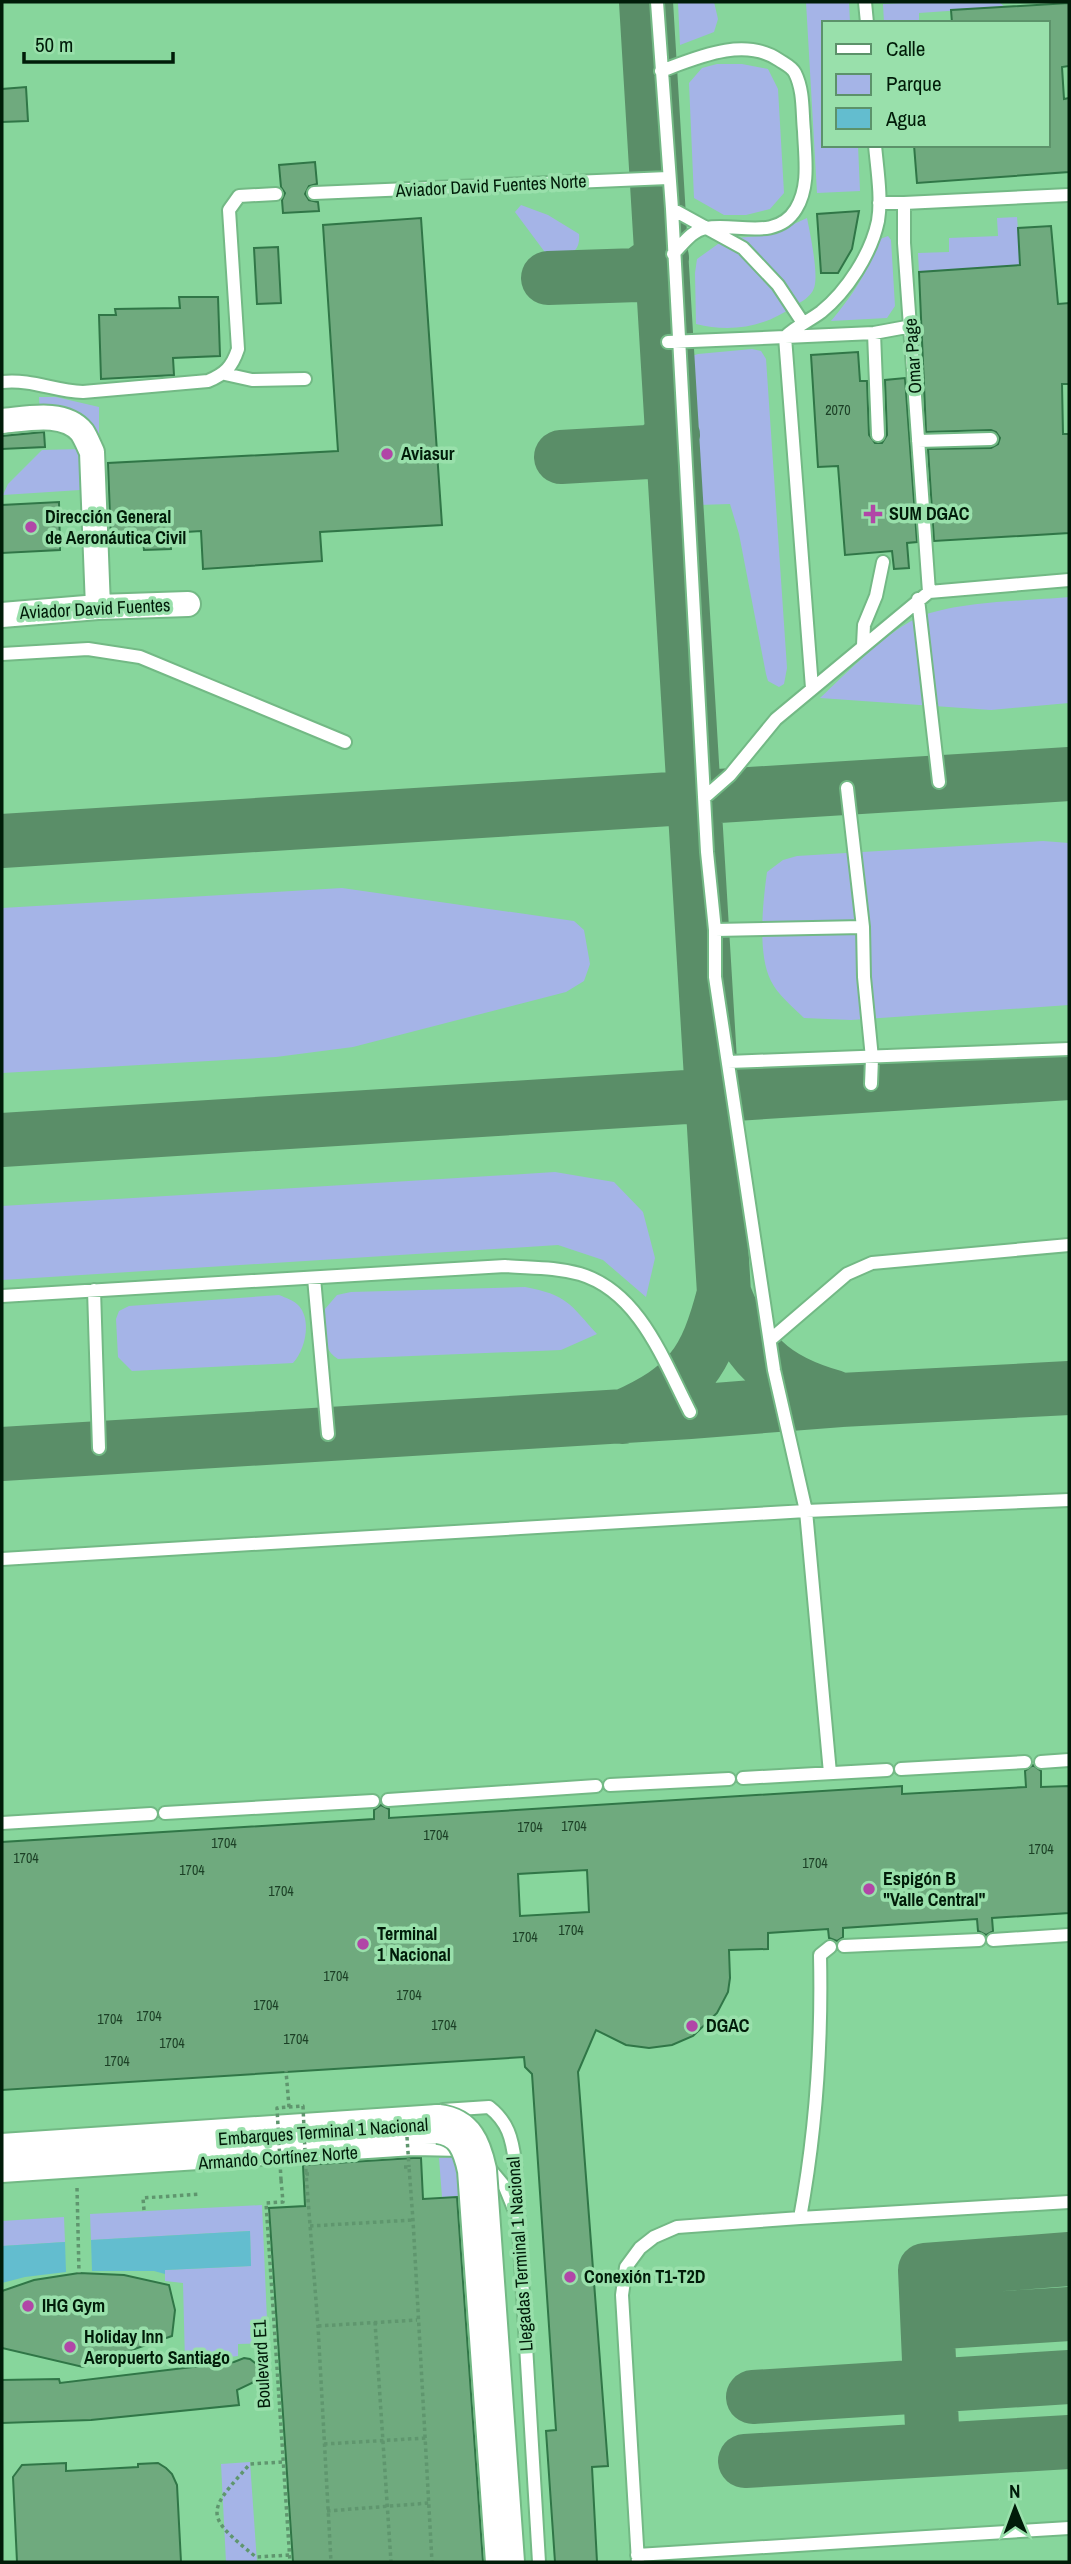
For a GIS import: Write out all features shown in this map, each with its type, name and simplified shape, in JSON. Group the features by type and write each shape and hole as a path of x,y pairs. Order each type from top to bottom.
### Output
{"highway":[{"name":"Embarques Terminal 1 Nacional","path":"2,2153 290,2124 448,2125 465,2137 472,2148 477,2170 505,2562"}],"street":[{"path":"2,421 55,418 83,433 92,452 98,607"},
{"name":"Aviador David Fuentes","path":"2,615 98,607 188,604"}],"lane":[{"path":"657,2 672,209 673,341 707,852 715,930 715,977 769,1340 806,1511 830,1773"},
{"path":"865,2 867,21"},
{"path":"662,71 713,52 751,51 775,56 794,69 800,86 805,191 795,212 779,224 757,230 706,228 692,234 673,254"},
{"path":"785,337 821,312 858,269 878,222 875,147"},
{"name":"Aviador David Fuentes Norte","path":"314,194 668,178"},
{"path":"2,382 24,380 71,392 83,392 208,381 225,374 238,349 229,210 239,197 276,194"},
{"path":"879,203 1069,195"},
{"name":"Omar Page","path":"904,203 924,596 939,782"},
{"path":"672,209 743,248 779,285 803,323"},
{"path":"673,341 874,333 912,326"},
{"path":"874,333 878,435"},
{"path":"785,337 812,688"},
{"path":"225,374 252,380 305,379"},
{"path":"918,441 992,439"},
{"path":"863,645 864,625 876,596 883,562"},
{"path":"705,797 730,775 776,719 924,596 1069,580"},
{"path":"2,654 88,649 140,657 345,742"},
{"path":"847,788 863,928 864,976 872,1058 871,1084"},
{"path":"715,930 863,928"},
{"path":"728,1062 1069,1049"},
{"path":"769,1340 847,1274 872,1263 1069,1245"},
{"path":"2,1296 505,1266 548,1267 580,1274 599,1282 639,1316 690,1412"},
{"path":"314,1278 328,1434"},
{"path":"94,1290 99,1448"},
{"path":"2,1559 806,1511 1069,1500"},
{"path":"1041,1762 1069,1760"},
{"path":"901,1769 1025,1762"},
{"path":"743,1778 887,1770"},
{"path":"610,1785 729,1779"},
{"path":"388,1800 596,1786"},
{"path":"165,1813 373,1801"},
{"path":"2,1823 150,1814"},
{"path":"993,1940 1069,1935"},
{"path":"844,1946 979,1940"},
{"path":"800,2218 816,2109 820,1955 830,1947"},
{"name":"Llegadas Terminal 1 Nacional","path":"411,2112 489,2107 501,2116 511,2135 519,2219 539,2562"},
{"name":"Armando Cortínez Norte","path":"2,2176 413,2149 461,2150 477,2155 495,2171 506,2187 519,2219"},
{"path":"1069,2202 677,2227 654,2237 640,2248 626,2267 622,2295 638,2558 1069,2528"}],"path":[{"path":"286,2071 290,2124 306,2174 318,2326 331,2562"},
{"name":"Boulevard E1","path":"290,2124 281,2180 283,2202 266,2203 290,2562"},
{"path":"407,2137 432,2562"},
{"path":"77,2172 79,2273"},
{"path":"144,2210 143,2199 200,2194"},
{"path":"309,2226 413,2220"},
{"path":"318,2326 418,2320"},
{"path":"375,2322 391,2562"},
{"path":"324,2444 426,2438"},
{"path":"282,2462 250,2465 218,2503 218,2523 256,2557 289,2555"},
{"path":"327,2511 430,2503"}],"shaded area":[{"path":"2,2 1069,2 1069,2562 2,2562"}],"green space":[{"path":"678,2 714,2 718,19 714,32 680,45"},
{"path":"806,2 849,2 850,21 822,21 822,147 858,147 860,191 817,193"},
{"path":"999,2 1005,7 919,13 919,21 884,21 883,4"},
{"path":"717,64 742,64 768,69 778,89 784,193 770,209 746,215 724,215 694,198 689,83 702,68"},
{"path":"521,205 548,215 579,234 574,251 560,256 547,255 515,212"},
{"path":"1017,217 1021,265 919,272 918,253 949,252 949,238 998,236 997,218"},
{"path":"807,218 815,274 814,288 808,297 771,319 747,326 722,328 696,324 697,259 725,239 770,235"},
{"path":"888,236 891,240 895,306 887,318 831,321 860,282 880,239"},
{"path":"752,349 761,351 766,359 787,668 784,684 779,687 768,681 766,674 739,534 730,504 698,505 689,364 692,356 698,354"},
{"path":"39,397 56,397 99,407 99,453 40,413"},
{"path":"80,449 80,490 3,495 8,484 42,450"},
{"path":"1069,597 1069,703 991,710 820,698 878,644 915,619 968,605"},
{"path":"1043,841 1069,843 1069,1005 851,1020 804,1018 781,996 771,981 764,956 764,898 767,872 783,860 797,856"},
{"path":"342,888 574,921 584,930 590,964 584,981 566,992 353,1047 276,1057 2,1073 2,908"},
{"path":"555,1172 614,1182 643,1212 655,1258 646,1297 603,1260 558,1245 2,1280 2,1206"},
{"path":"525,1287 559,1297 597,1334 561,1350 338,1359 332,1355 326,1344 325,1309 337,1295 351,1292"},
{"path":"279,1295 297,1304 305,1319 304,1343 293,1363 132,1371 118,1357 116,1319 119,1311 129,1306"},
{"path":"467,2156 496,2194 442,2197 439,2158"},
{"path":"262,2205 268,2343 238,2344 238,2356 185,2362 183,2283 165,2281 165,2270 251,2266 250,2231 91,2240 90,2214"},
{"path":"64,2217 65,2242 2,2246 2,2221"},
{"path":"250,2462 257,2562 226,2562 221,2464"}],"water":[{"path":"250,2231 251,2266 165,2270 165,2274 154,2271 92,2271 91,2240"},
{"path":"65,2242 66,2272 2,2283 2,2246"}],"building":[{"path":"1069,3 1069,66 1062,67 1064,99 1069,98 1069,172 917,183 914,147 1050,147 1050,21 952,21 951,10"},
{"path":"26,87 28,121 2,122 2,89"},
{"path":"315,162 317,184 309,186 305,194 309,200 318,202 319,211 283,213 282,200 285,193 281,187 279,165"},
{"path":"859,211 852,249 838,273 821,273 817,214"},
{"path":"421,218 442,525 320,532 322,561 203,569 201,531 170,533 171,549 144,550 143,539 111,541 108,463 338,451 323,225"},
{"path":"1051,226 1058,304 1069,303 1069,384 1062,384 1063,434 1069,434 1069,533 934,541 928,449 991,448 998,444 1000,438 991,430 926,432 919,272 1020,265 1018,228"},
{"path":"278,247 281,303 257,304 254,248"},
{"path":"179,297 218,297 220,356 173,358 174,375 101,379 99,315 116,315 115,309 180,308"},
{"path":"858,352 860,381 867,381 869,435 875,443 882,443 887,435 885,380 905,378 917,542 907,543 909,568 894,569 892,551 845,555 838,466 818,467 811,355"},
{"path":"44,432 45,447 2,449 2,436"},
{"name":"Dirección General de Aeronáutica Civil","path":"59,502 60,550 2,553 2,505"},
{"name":"Terminal 1 Nacional","path":"1033,1765 1041,1771 1041,1787 1069,1786 1069,1913 992,1918 993,1931 986,1935 978,1931 977,1919 843,1928 843,1937 837,1941 829,1938 828,1929 768,1933 768,1949 729,1950 728,1992 717,2013 693,2036 672,2045 649,2048 626,2045 596,2030 578,2072 608,2466 592,2467 597,2562 555,2562 546,2431 556,2430 532,2074 525,2067 524,2057 2,2090 2,1842 374,1819 374,1810 381,1805 389,1809 389,1818 902,1786 902,1794 1026,1787 1025,1771","holes":["587,1870 589,1912 520,1916 518,1874"]},
{"path":"421,2158 423,2199 457,2197 483,2562 293,2562 269,2208 305,2206 303,2165"},
{"path":"79,2273 124,2275 169,2285 175,2310 172,2336 83,2367 2,2348 2,2291 34,2280"},
{"path":"250,2359 264,2370 252,2383 237,2390 239,2405 91,2420 2,2423 2,2380 59,2379 60,2383 234,2362"},
{"path":"66,2463 66,2471 138,2467 138,2464 158,2463 166,2468 177,2485 181,2562 17,2562 13,2477 22,2465"}],"taxiway":[{"path":"622,1417 664,1395 691,1370 710,1338 724,1293 646,2"},
{"path":"548,278 638,275 662,258"},
{"path":"561,457 648,452 656,450 673,435"},
{"path":"2,841 1069,774"},
{"path":"2,1140 1069,1073"},
{"path":"724,1293 742,1332 764,1361 793,1382 834,1397"},
{"path":"2,1454 1069,1388"},
{"path":"933,2450 925,2270 1069,2259"},
{"path":"928,2323 1069,2314"},
{"path":"753,2397 1069,2377"},
{"path":"745,2461 1069,2442"}],"place":[{"name":"Aviasur","path":"387,454"},
{"name":"SUM DGAC","path":"873,514"},
{"name":"Dirección General de Aeronáutica Civil","path":"31,527"},
{"name":"Espigón B \"Valle Central\"","path":"869,1889"},
{"name":"Terminal 1 Nacional","path":"363,1944"},
{"name":"DGAC","path":"692,2026"},
{"name":"Conexión T1-T2D","path":"570,2277"},
{"name":"IHG Gym","path":"28,2306"},
{"name":"Holiday Inn Aeropuerto Santiago","path":"70,2347"}]}
